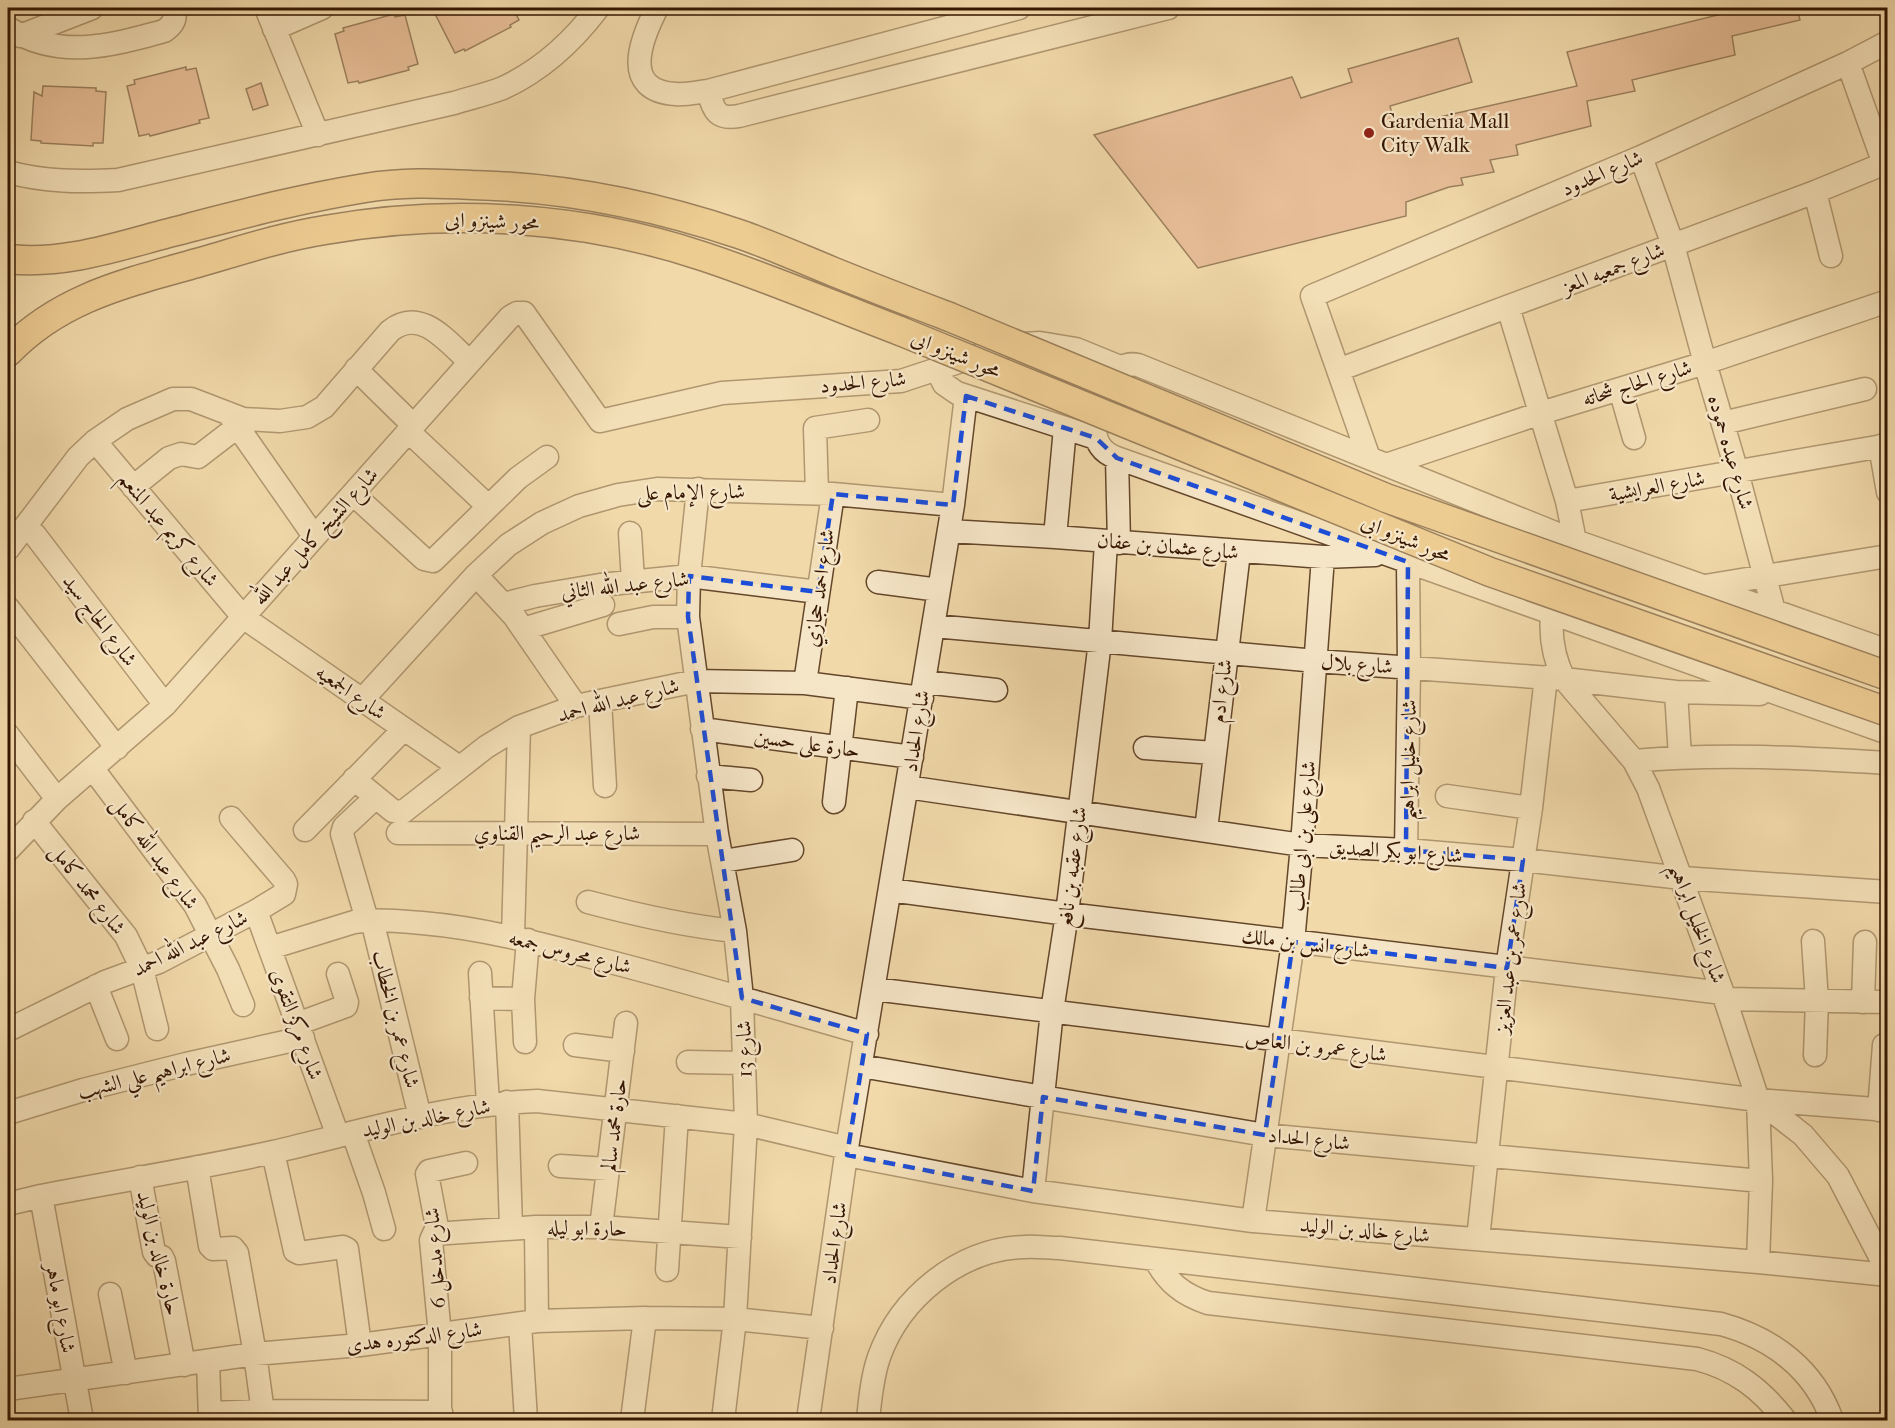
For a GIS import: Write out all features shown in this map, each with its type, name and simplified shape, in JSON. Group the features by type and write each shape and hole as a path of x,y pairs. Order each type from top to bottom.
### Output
{"main road":[{"name":"محور شينزو ابى","path":"8,259 41,260 89,254 300,200 391,185 491,185 592,196 690,219 777,248 1386,498 1887,676"},
{"name":"محور شينزو ابى","path":"8,352 35,327 55,314 108,289 262,244 324,230 387,221 450,218 514,219 578,226 640,239 702,256 900,332 1490,572 1887,712"}],"street":[{"path":"14,32 92,8"},
{"path":"14,32 43,44 66,48 114,45 171,27 175,19 173,8"},
{"path":"266,8 318,135"},
{"path":"274,29 322,8"},
{"path":"8,172 33,179 75,183 118,180 454,103 503,88 545,63 580,32 598,8"},
{"path":"657,8 642,41 638,60 644,80 658,91 676,94 708,91 1004,9"},
{"path":"708,91 719,115 739,116 1168,8"},
{"name":"شارع الحدود","path":"1338,370 1312,296 1641,157 1848,63 1887,42"},
{"path":"1848,63 1886,163"},
{"name":"شارع عبده حموده","path":"1641,157 1673,245 1774,611"},
{"name":"شارع جمعيه المعز","path":"1338,370 1815,192 1886,163"},
{"path":"1815,192 1831,256"},
{"name":"شارع الحاج شحاته","path":"1380,454 1541,413 1704,363 1887,301"},
{"path":"1508,307 1568,501 1575,541"},
{"name":"شارع الشيخ كامل عبد الله","path":"8,850 57,799 165,705 510,317 517,313 524,313 600,421"},
{"path":"133,487 169,458 180,454 198,457 233,420 243,418 280,421 307,417 324,407 398,324 407,321 427,325 470,362"},
{"name":"شارع الحدود","path":"600,421 722,393 888,383 913,378 1004,347 1040,343 1076,349 1120,367 1126,364 1138,365 1380,454 1575,541 1887,651"},
{"path":"1120,367 1113,376 1095,423 1096,438 1104,451 1117,458 1887,733"},
{"path":"356,369 410,428 488,506"},
{"path":"937,370 950,390 1096,438"},
{"path":"1338,370 1380,454"},
{"path":"1620,389 1634,438"},
{"path":"1723,423 1865,389"},
{"name":"شارع الحداد","path":"808,1420 847,1152 949,531 966,396"},
{"path":"8,549 58,481 95,441 127,418 173,399 191,399 233,420 314,536"},
{"name":"شارع احمد حجازي","path":"805,683 818,592 825,493 815,428 868,420"},
{"path":"1055,537 1065,429"},
{"name":"شارع كريم عبد المنعم","path":"95,441 243,617"},
{"path":"1884,445 1887,492"},
{"name":"شارع العرايشية","path":"1568,501 1884,445"},
{"path":"353,494 424,559 433,561 438,559 518,478 547,458"},
{"name":"شارع عقبه بن نافع","path":"1033,1191 1052,1011 1067,914 1112,542 1117,458"},
{"name":"شارع الإمام على","path":"362,700 476,575 508,545 542,523 579,506 618,495 657,489 825,493 953,505"},
{"name":"شارع 13","path":"698,489 689,576 688,617 708,776 735,931 742,998 746,1124 735,1319 723,1420"},
{"name":"شارع عثمان بن عفان","path":"949,531 1239,552 1398,559"},
{"path":"630,533 633,581"},
{"name":"شارع الحاج سيد","path":"35,535 165,705"},
{"name":"شارع ادم","path":"1206,830 1239,552"},
{"path":"1704,586 1887,556"},
{"name":"شارع على بن ابى طالب","path":"1253,1221 1293,942 1323,557"},
{"name":"شارع خليل ابراهيم","path":"1398,559 1409,668 1406,850"},
{"path":"476,575 504,604 576,706"},
{"name":"شارع عبد الله الثاني","path":"504,604 567,590 689,576 818,592"},
{"path":"878,582 939,590"},
{"path":"523,629 603,605"},
{"path":"8,608 117,748"},
{"name":"شارع الخليل ابراهيم","path":"1552,614 1552,647 1558,666 1555,678 1634,761 1648,788 1724,996 1758,1100 1761,1181 1758,1262"},
{"name":"شارع الجمعيه","path":"243,617 459,767"},
{"path":"620,624 653,617 688,617"},
{"name":"شارع بلال","path":"933,626 1316,661 1555,678 1676,692 1782,695"},
{"name":"شارع عمر بن عبد العزيز","path":"1478,1239 1507,968 1531,808 1555,678"},
{"name":"شارع عبد الله احمد","path":"354,779 393,811 403,812 486,747 519,727 576,706 696,681 805,683 847,688 996,690"},
{"path":"834,802 847,688"},
{"path":"1676,692 1680,757"},
{"path":"600,701 605,786"},
{"path":"519,727 516,834 525,1042"},
{"path":"305,830 404,729"},
{"name":"حارة على حسين","path":"702,729 912,757"},
{"path":"8,735 57,799"},
{"path":"1145,748 1214,753"},
{"path":"1634,761 1680,757 1773,757 1887,763"},
{"name":"شارع عبد الله كامل","path":"93,769 175,877 212,934 243,1005"},
{"path":"708,776 751,780"},
{"name":"شارع ابو بكر الصديق","path":"907,787 1302,845 1406,850 1523,860 1682,878 1887,892"},
{"path":"1447,796 1531,808"},
{"name":"شارع عمر بن الخطاب","path":"376,797 344,827 342,834 370,920 420,1117"},
{"name":"شارع عبد الله احمد","path":"8,1030 96,986 142,969 256,911 284,894 286,884 231,818"},
{"name":"شارع محمد كامل","path":"34,821 116,921 135,952 142,969 157,1029"},
{"name":"شارع عبد الرحيم القناوي","path":"398,833 717,834"},
{"path":"723,861 792,850"},
{"name":"شارع انس بن مالك","path":"890,890 1724,996 1887,1002"},
{"path":"588,902 659,920 735,931"},
{"name":"شارع مركز التقوى","path":"256,911 300,1031 374,1193 384,1229"},
{"name":"شارع محروس جمعه","path":"270,948 354,922 370,920 443,925 520,938 867,1034"},
{"path":"1813,941 1817,1001 1815,1055"},
{"path":"1863,1002 1865,942"},
{"path":"480,973 481,998 498,1103 511,1228"},
{"name":"شارع ابراهيم علي الشهب","path":"8,1113 300,1031 346,1006 347,1002 338,975"},
{"path":"96,986 117,1039"},
{"name":"شارع عمرو بن العاص","path":"874,990 1496,1069 1758,1100 1883,1110"},
{"path":"481,998 523,999"},
{"name":"حارة محمد سالم","path":"601,1227 626,1023"},
{"path":"575,1045 623,1051"},
{"path":"1883,1110 1884,1045"},
{"path":"688,1062 744,1063"},
{"name":"شارع الحداد","path":"861,1066 1265,1135 1761,1181"},
{"path":"1758,1100 1803,1135 1838,1176 1887,1273"},
{"name":"شارع خالد بن الوليد","path":"8,1204 273,1152 420,1117 498,1103 537,1101 746,1124 847,1152 1033,1191 1253,1221 1887,1273"},
{"path":"667,1270 677,1116"},
{"path":"273,1152 295,1251 299,1253 346,1248 360,1345"},
{"name":"شارع مدخل 6","path":"440,1416 440,1335 431,1240 437,1227 427,1174 466,1162"},
{"path":"560,1166 608,1169"},
{"path":"197,1167 210,1246 213,1249 233,1248 237,1253 264,1416"},
{"name":"حارة خالد بن الوليد","path":"140,1177 154,1252 164,1258 184,1365"},
{"name":"شارع ابو ماهر","path":"41,1196 82,1420"},
{"path":"526,1420 529,1322 536,1227"},
{"name":"حارة ابو ليله","path":"434,1234 511,1228 601,1227 669,1230 740,1237"},
{"path":"868,1420 870,1396 879,1358 895,1323 919,1293 950,1270 984,1254 1022,1247 1060,1248 1721,1324 1760,1338 1778,1348 1793,1361 1819,1393 1832,1420"},
{"path":"1155,1259 1161,1270 1176,1287 1208,1303 1697,1359 1723,1367 1747,1381 1761,1392 1785,1420"},
{"path":"110,1294 126,1373"},
{"path":"632,1420 645,1318"},
{"name":"شارع الدكتوره هدى","path":"8,1389 255,1354 360,1345 529,1322 645,1318 735,1319 822,1328"},
{"path":"208,1361 210,1417 440,1416"}],"highlighted area":[{"path":"966,396 1096,438 1117,458 1408,562 1406,850 1523,860 1507,968 1293,942 1265,1135 1043,1097 1033,1191 847,1155 867,1034 742,998 688,617 689,576 818,592 833,494 953,505"}],"building":[{"path":"432,8 513,8 519,20 510,25 511,27 465,51 464,49 455,53"},
{"path":"1721,8 1797,8 1800,20 1732,36 1735,55 1632,80 1635,91 1587,101 1591,126 1516,145 1518,155 1490,160 1494,172 1461,178 1463,185 1449,187 1406,202 1406,216 1198,268 1094,135 1292,77 1301,98 1352,82 1348,69 1458,38 1472,82 1390,106 1395,127 1577,86 1567,52 1722,14"},
{"path":"394,14 395,17 405,15 418,64 408,67 409,70 359,83 358,81 348,83 335,34 344,31 343,28"},
{"path":"186,67 186,70 196,68 209,118 199,120 200,123 150,136 149,134 139,136 127,86 135,84 134,80"},
{"path":"261,83 268,105 253,110 246,89"},
{"path":"43,86 96,88 96,91 106,92 103,143 93,143 93,146 41,143 41,141 31,140 34,92 42,96"}],"place":[{"name":"Gardenia Mall City Walk","path":"1369,133"}]}
